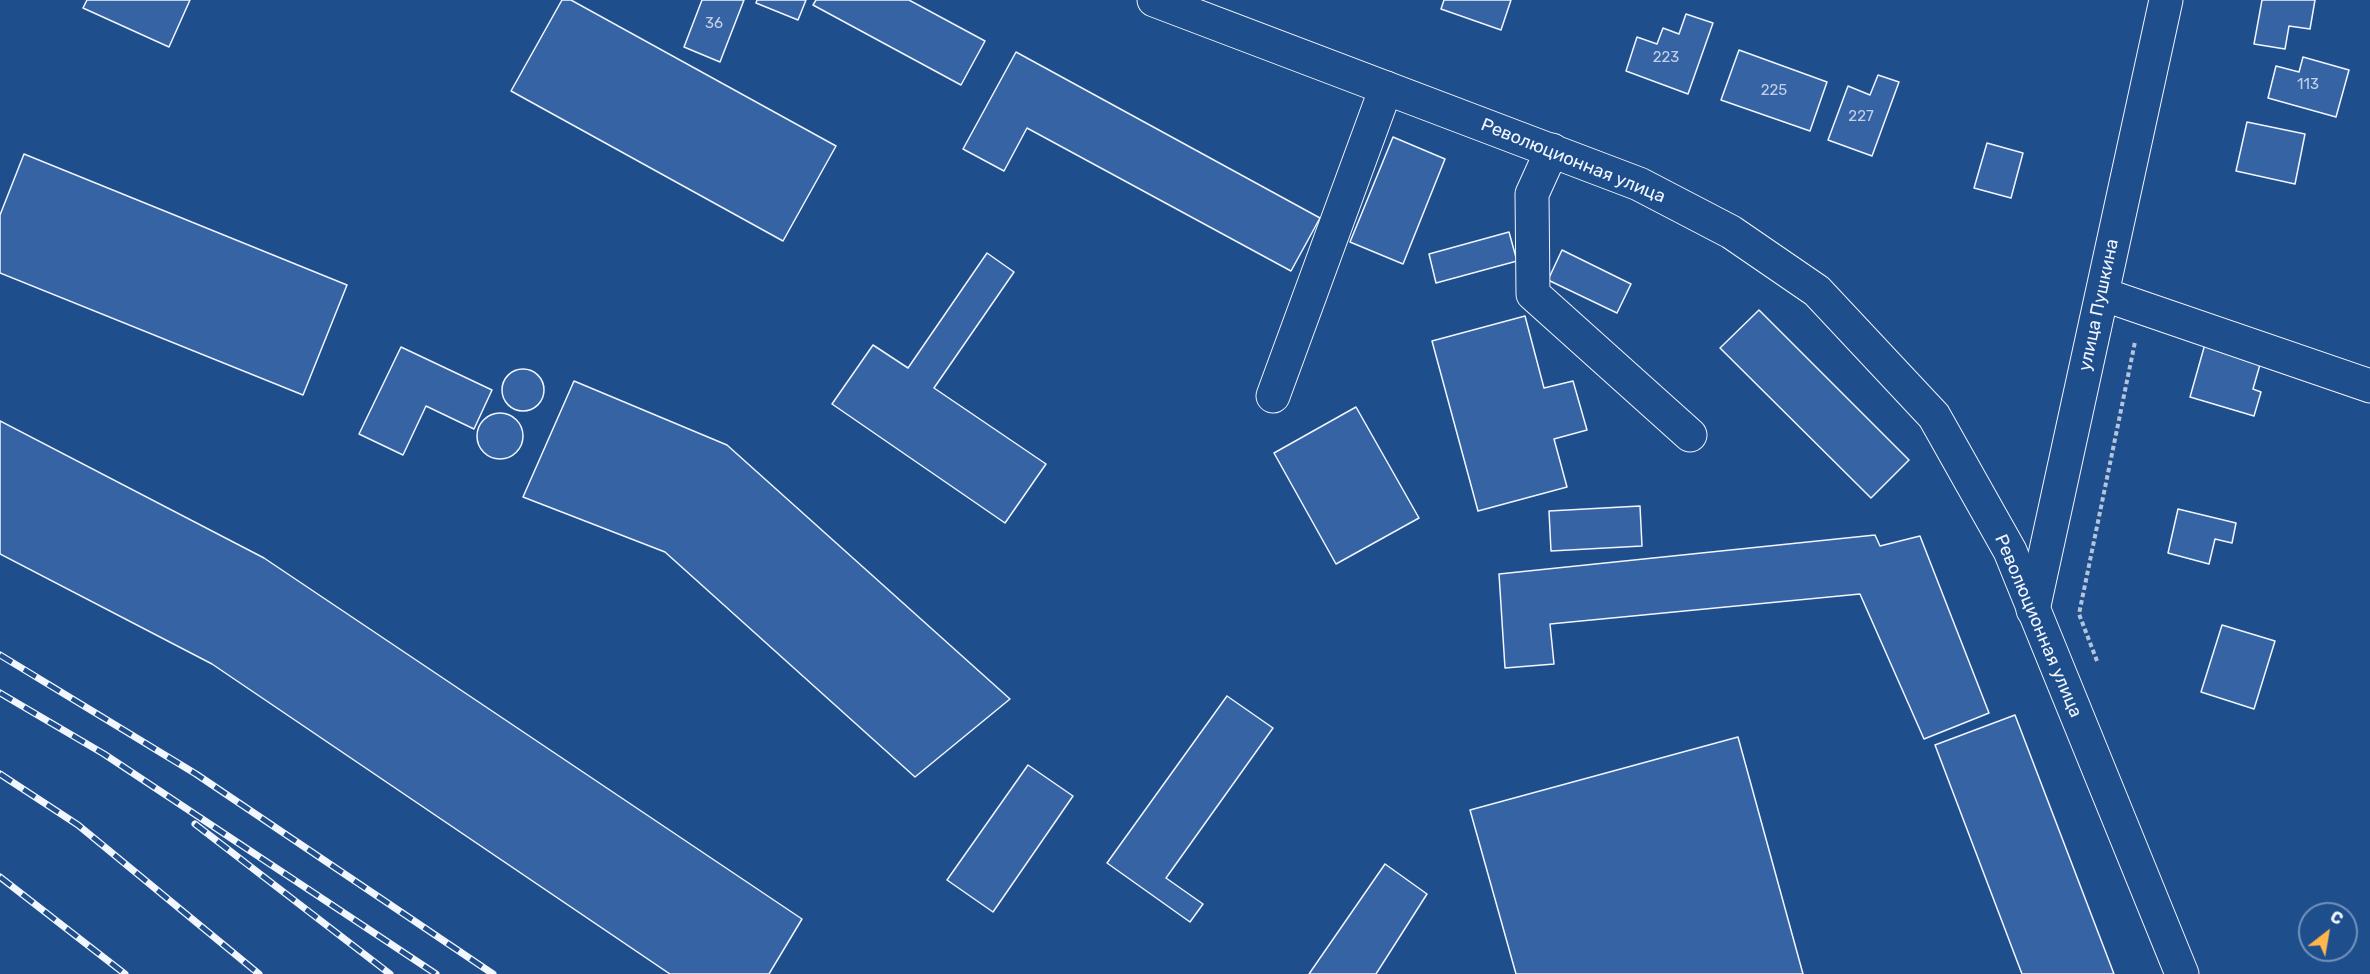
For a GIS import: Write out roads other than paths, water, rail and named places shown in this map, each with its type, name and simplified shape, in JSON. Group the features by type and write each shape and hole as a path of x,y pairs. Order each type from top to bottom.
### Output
{"main road":[{"name":"Революционная улица","path":"1155,0 1640,184 1731,232 1817,291 1934,416 2010,551 2182,974"},
{"name":"улица Пушкина","path":"2033,610 2166,0"},
{"path":"1273,396 1386,88"},
{"path":"1552,150 1532,194 1533,294 1690,435"},
{"path":"2102,294 2370,386"}],"railway":[{"path":"0,655 196,774 493,974"},
{"path":"0,693 104,754 436,974"},
{"path":"0,774 78,825 259,974"},
{"path":"195,824 390,974"},
{"path":"0,877 125,974"}]}
